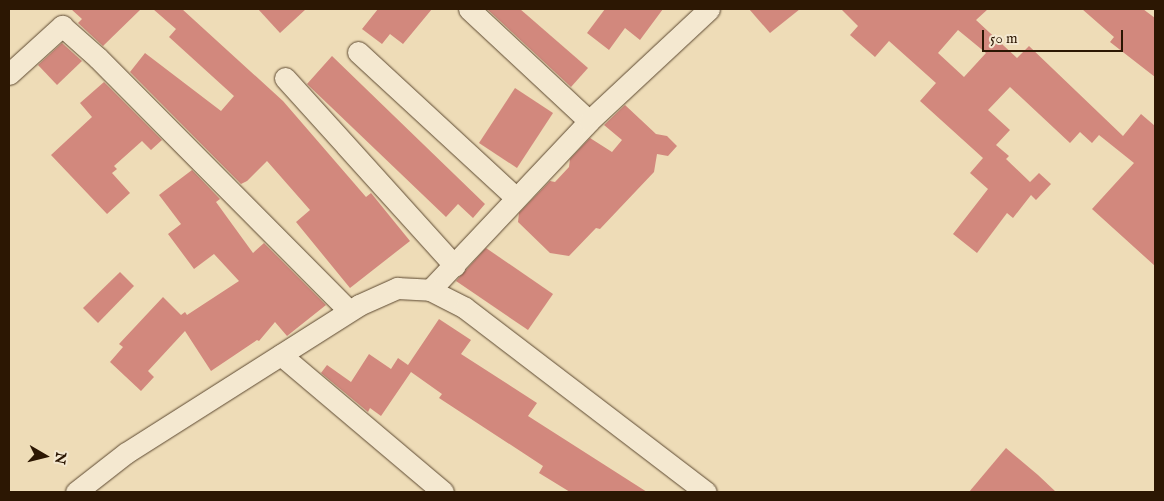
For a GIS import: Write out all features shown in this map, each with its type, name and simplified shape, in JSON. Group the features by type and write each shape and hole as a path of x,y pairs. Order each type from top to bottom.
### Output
{"street":[{"path":"469,9 589,121"},
{"path":"430,290 455,266 515,197 589,121 709,9"},
{"path":"9,74 62,26 98,58 349,311"},
{"path":"358,52 515,197"},
{"path":"285,78 455,266"},
{"path":"76,492 126,453 349,311 397,288 430,290 465,308 706,492"},
{"path":"281,355 443,492"}],"building":[{"path":"71,9 141,9 103,46 78,23 82,19"},
{"path":"153,9 182,9 283,101 366,197 371,193 410,241 350,288 296,222 310,210 267,161 247,181 241,184 130,72 145,53 221,111 234,96 169,37 176,29"},
{"path":"258,9 306,9 280,33"},
{"path":"378,9 432,9 403,44 390,34 382,44 362,29"},
{"path":"487,9 520,9 588,68 571,87"},
{"path":"605,9 663,9 640,40 625,28 609,50 587,33"},
{"path":"749,9 800,9 770,33"},
{"path":"841,9 988,9 976,20 1017,58 1029,46 1123,136 1141,114 1155,126 1155,266 1092,209 1134,163 1099,135 1092,143 1080,132 1070,143 1010,87 988,110 1010,130 996,145 1009,156 1006,159 1030,182 1039,173 1051,184 1036,200 1031,195 1013,218 1007,213 977,253 953,234 988,189 970,173 983,158 920,101 936,83 889,41 875,57 850,35 858,26","holes":["958,30 986,53 964,77 938,53"]},
{"path":"1082,9 1143,9 1155,18 1155,77 1110,42 1114,37"},
{"path":"62,43 82,61 57,85 38,65"},
{"path":"332,56 485,204 473,218 458,204 446,217 307,84"},
{"path":"104,82 162,140 151,150 142,141 114,166 117,169 112,173 130,193 107,214 51,155 92,117 80,103"},
{"path":"515,88 553,113 517,168 479,143"},
{"path":"625,105 656,134 667,136 677,146 668,156 657,154 654,172 600,229 596,228 569,256 550,253 518,222 519,213 550,181 555,182 569,167 570,159 590,138 612,152 622,140 604,125"},
{"path":"192,170 220,199 216,202 253,253 264,243 326,305 287,336 275,322 259,341 257,340 211,371 185,331 148,371 154,377 141,391 110,362 123,347 119,344 163,297 181,315 185,312 187,315 239,281 214,254 194,269 168,234 181,224 159,195"},
{"path":"486,248 553,294 528,330 456,281"},
{"path":"120,272 134,286 98,323 83,308"},
{"path":"439,319 471,340 461,354 537,403 528,416 647,492 570,492 539,473 543,466 439,398 442,394 411,372 381,416 370,408 368,412 321,373 327,365 351,382 369,354 391,369 398,358 408,365"},
{"path":"1006,448 1038,475 1056,492 969,492"}]}
